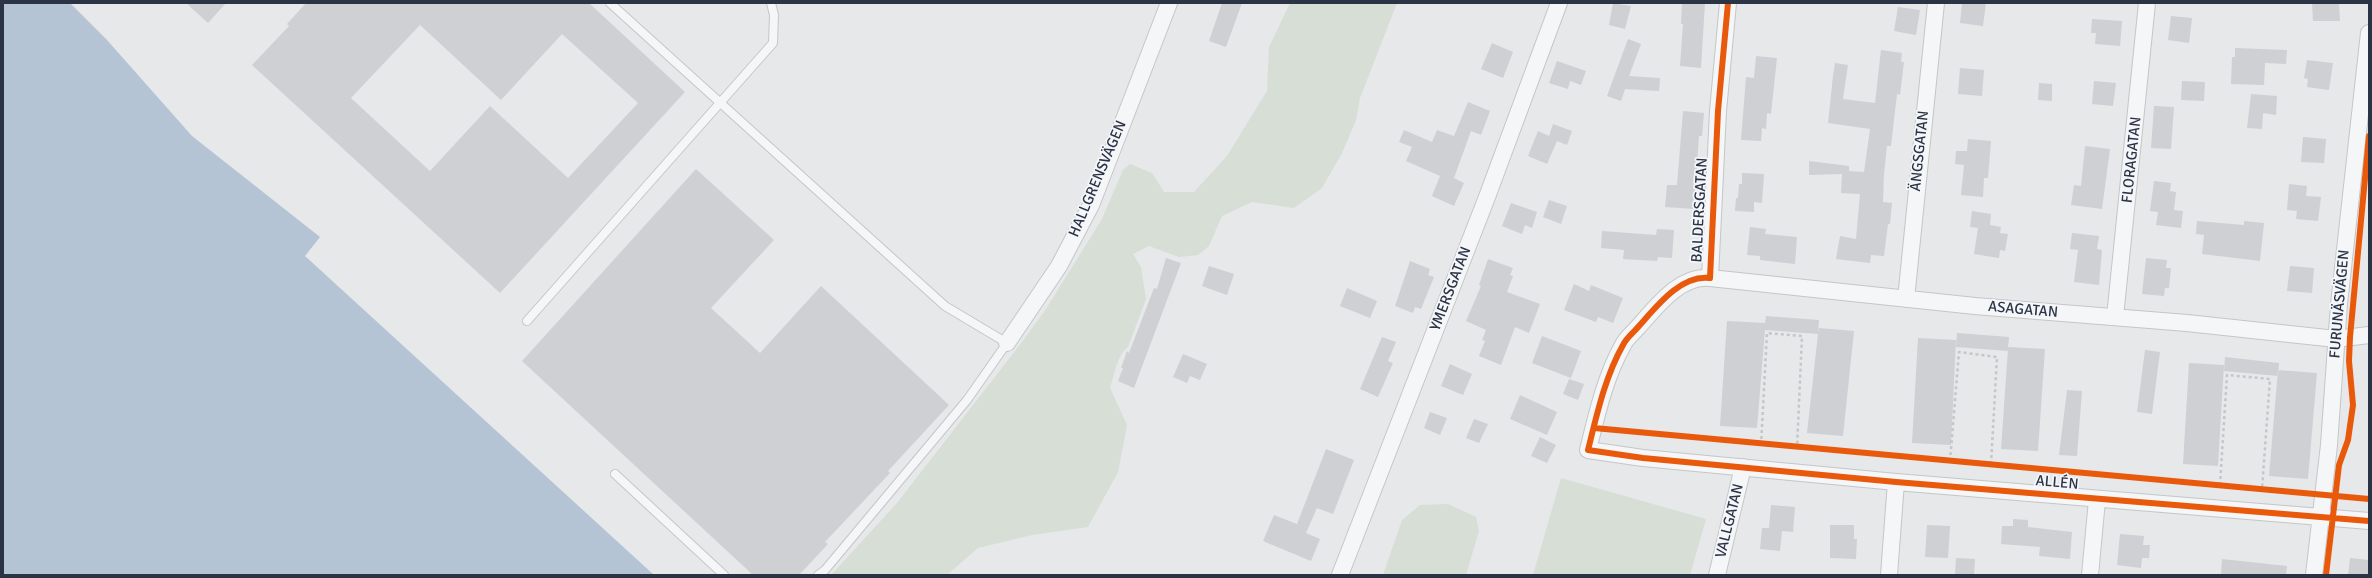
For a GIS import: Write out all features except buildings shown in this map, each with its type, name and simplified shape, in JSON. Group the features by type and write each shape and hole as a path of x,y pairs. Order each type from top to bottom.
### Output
{"street":[{"name":"HALLGRENSVÄGEN","path":"1007,343 1059,266 1090,204 1169,3"},
{"name":"YMERSGATAN","path":"1340,575 1487,197 1559,3"},
{"name":"BALDERSGATAN","path":"1728,3 1718,112 1710,278 1704,278 1676,289 1660,302 1623,344 1601,396 1588,450 1643,458 1743,467"},
{"name":"ÄNGSGATAN","path":"1906,299 1936,3"},
{"name":"FLORAGATAN","path":"2115,317 2148,3"},
{"name":"FURUNÄSVÄGEN","path":"2314,575 2321,516 2336,339 2369,33"},
{"name":"ASAGATAN","path":"1710,278 1906,299 2115,317 2336,339 2369,335"},
{"name":"ALLÉN","path":"1743,467 2097,500 2321,516 2369,521"},
{"name":"VALLGATAN","path":"1717,575 1743,467"},
{"path":"1889,575 1896,482"},
{"path":"2090,575 2097,500"}],"lane":[{"path":"610,3 945,306 1007,343 967,400 825,570 818,575"},
{"path":"528,322 720,101 773,43 774,15 771,3"},
{"path":"615,474 724,575"}],"path":[{"path":"1761,445 1767,333 1802,336 1797,448"},
{"path":"1943,461 1954,462 1959,352 1997,357 1988,465 1999,466"},
{"path":"2220,485 2227,375 2270,379 2262,489"},
{"path":"1753,444 1768,445"},
{"path":"1790,447 1804,448"},
{"path":"2212,485 2227,486"},
{"path":"2255,488 2270,490"}],"shaded area":[{"path":"1290,3 1397,3 1360,98 1356,120 1342,153 1322,188 1294,208 1252,202 1222,216 1209,246 1198,255 1179,257 1149,246 1133,254 1141,267 1146,299 1128,347 1121,355 1110,388 1127,425 1118,472 1088,527 1032,535 978,548 947,575 831,575 897,503 1046,309 1102,219 1123,170 1130,164 1152,173 1164,192 1194,192 1227,156 1267,91 1269,47"},
{"path":"1561,478 1706,519 1690,575 1533,575"},
{"path":"1448,504 1476,517 1479,531 1466,575 1383,575 1402,520 1420,505"}],"water":[{"path":"3,3 70,3 107,40 192,136 320,237 305,256 654,575 3,575"}],"cycle path":[{"path":"1728,3 1718,111 1710,278 1699,278 1679,286 1661,301 1624,342 1606,383 1588,450 1643,458 1896,482 2369,521"},
{"path":"2326,575 2339,465 2348,440 2353,405 2349,361 2350,337 2369,136"},
{"path":"1594,428 2369,499"}]}
